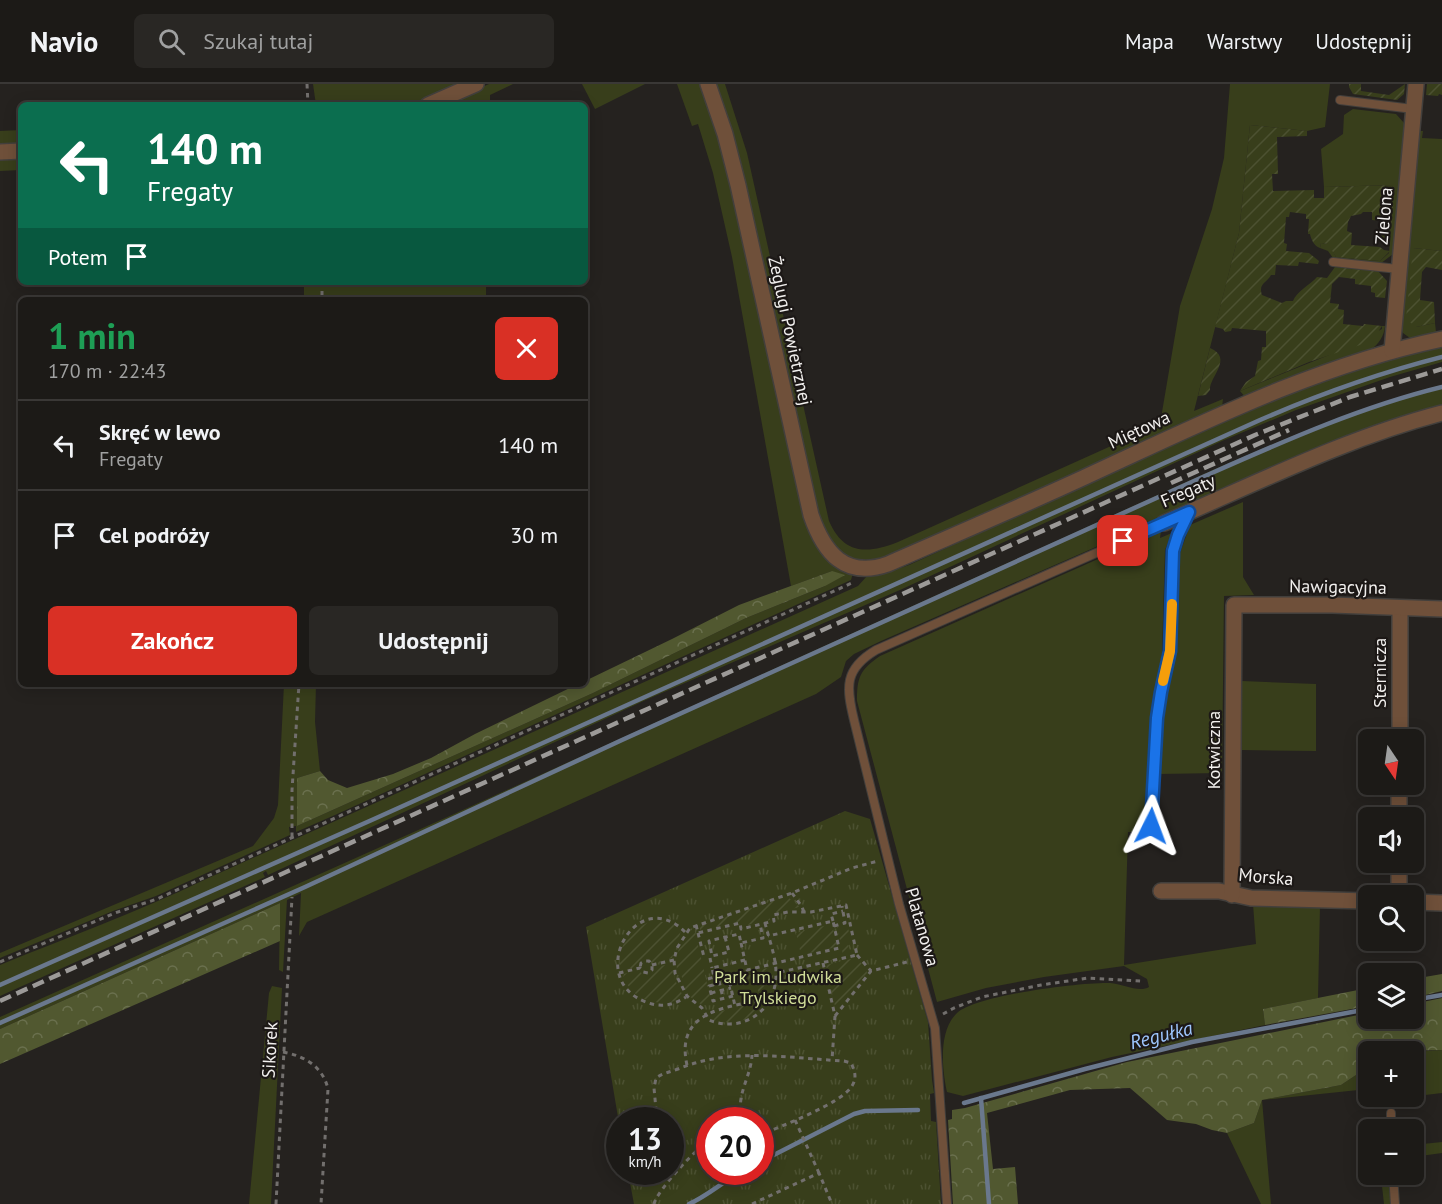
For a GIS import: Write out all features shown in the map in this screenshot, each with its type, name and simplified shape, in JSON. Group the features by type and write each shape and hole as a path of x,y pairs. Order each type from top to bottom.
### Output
{"street":[{"path":"436,102 476,84"},
{"name":"Żeglugi Powietrznej","path":"708,84 725,134 738,185 811,515 829,552 844,563 861,568"},
{"name":"Zielona","path":"1392,351 1416,84"},
{"path":"0,152 18,151"},
{"name":"Miętowa","path":"861,568 888,564 1190,428 1329,372 1392,351 1442,339"},
{"name":"Fregaty","path":"1164,523 1341,447 1442,413"},
{"name":"Nawigacyjna","path":"1234,605 1332,605 1442,609"},
{"name":"Kotwiczna","path":"1232,895 1234,605"},
{"name":"Sternicza","path":"1400,608 1400,729"},
{"name":"Morska","path":"1161,891 1219,891 1251,898 1358,901"},
{"path":"1424,902 1442,903"}],"lane":[{"path":"1340,100 1413,109"},
{"path":"1333,262 1398,269"},
{"path":"1151,826 1157,718 1170,651 1173,551 1189,512"},
{"name":"Fregaty","path":"858,663 876,650 1164,523"},
{"name":"Platanowa","path":"858,663 850,677 849,698 888,859 934,1020 947,1204"},
{"path":"1391,1113 1391,1119"},
{"path":"1394,1185 1395,1204"}],"path":[{"path":"307,84 308,102"},
{"path":"0,962 157,899 470,758 852,583 861,568"},
{"path":"292,837 292,790 299,687"},
{"path":"765,923 776,973 771,998 760,1014 739,1024 723,1024 708,1019 702,1008 687,996 676,976 674,960 685,933 696,924 792,893 852,868 888,859"},
{"path":"792,893 804,912"},
{"name":"Sikorek","path":"276,1204 292,897"},
{"path":"698,933 740,923 741,929 774,921 773,915 846,905 857,955 871,971"},
{"path":"768,936 834,923 845,923 842,906"},
{"path":"726,937 729,952 712,956 709,941 726,937 739,934 747,970 775,964 839,948 831,914 843,911"},
{"path":"685,933 674,923 661,918 641,922 622,941 618,955 622,982 630,993 645,1002 654,1005 669,1005 687,996"},
{"path":"696,924 704,957"},
{"path":"741,943 763,938 760,924"},
{"path":"776,973 857,955"},
{"path":"708,979 714,977 710,958"},
{"path":"652,965 674,960"},
{"path":"712,968 745,960"},
{"path":"835,1016 871,971 916,960"},
{"path":"645,961 650,961 652,965 652,970 648,973 643,972 640,968 641,963 645,961"},
{"path":"823,963 835,1016 832,1060"},
{"path":"619,973 640,968"},
{"path":"934,1020 954,1008 982,998 1041,985 1088,978 1141,981"},
{"path":"733,996 713,1001 709,986 713,985 712,982 729,979 733,996 735,1006"},
{"path":"719,981 723,998"},
{"path":"711,993 731,988"},
{"path":"687,1065 685,1050 687,1038 692,1027 706,1014 771,998"},
{"path":"283,1052 311,1063 325,1077 327,1083 326,1147 321,1204"},
{"path":"741,1107 740,1097 750,1073 752,1055"},
{"path":"656,1107 654,1088 656,1077 687,1065 752,1055 832,1060 851,1064 855,1075 852,1085 827,1104 774,1129"},
{"path":"795,1120 832,1204"},
{"path":"684,1165 696,1151"},
{"path":"752,1204 819,1173"},
{"path":"654,1204 655,1199 666,1185"}],"green space":[{"path":"313,84 461,84 417,102 316,102"},
{"path":"489,84 513,84 490,95 490,102 450,102"},
{"path":"582,84 645,84 595,109"},
{"path":"677,84 701,84 716,124 733,186 806,523 815,541 829,560 853,573 851,580 335,815 296,832 296,826 289,827 290,835 156,896 113,911 0,958 0,953 253,846 274,818 278,805 284,687 316,687 315,722 320,771 297,778 297,826 593,693 746,618 825,586 832,571 791,586 732,257 713,173 698,124 692,126"},
{"path":"714,84 725,84 747,153 829,521 835,532 849,546 866,550 898,542 1160,424 1180,306 1212,209 1224,158 1230,84 1330,84 1325,127 1307,131 1250,125 1239,233 1194,411 1223,399 1222,407 905,550 884,557 864,560 854,559 836,549 826,535 816,507"},
{"path":"1349,84 1361,84 1361,91 1389,95 1405,84 1404,94 1397,100 1353,94"},
{"path":"1427,84 1442,84 1442,95 1426,95"},
{"path":"1353,109 1396,114 1404,123 1393,254 1380,264 1333,258 1328,251 1320,248 1321,243 1329,244 1336,257 1380,261 1389,253 1394,185 1324,187 1321,149 1343,134 1344,115"},
{"path":"1250,125 1307,131 1307,136 1277,137 1278,174 1272,174 1273,191 1314,190 1314,198 1324,198 1324,187 1395,185 1390,240 1380,239 1381,221 1372,220 1372,212 1351,216 1348,222 1347,231 1352,233 1351,245 1380,247 1390,251 1380,261 1336,257 1328,244 1321,243 1320,248 1313,242 1308,234 1309,219 1306,219 1306,214 1290,212 1289,217 1286,217 1284,243 1287,244 1286,251 1309,253 1319,261 1318,264 1299,262 1298,266 1276,265 1275,275 1271,275 1261,288 1262,295 1282,303 1293,301 1297,294 1317,277 1327,278 1335,267 1378,271 1387,281 1385,298 1375,297 1375,293 1371,292 1371,286 1355,284 1355,279 1339,277 1332,284 1330,303 1339,304 1338,309 1344,310 1343,324 1382,326 1372,341 1309,362 1240,391 1246,382 1255,376 1258,361 1261,360 1262,347 1266,347 1266,331 1232,328 1231,331 1225,332 1215,327 1239,233"},
{"path":"18,130 18,145 0,146 0,131"},
{"path":"1418,131 1423,131 1422,138 1442,139 1442,251 1413,248 1416,327 1435,323 1436,332 1410,338 1400,328"},
{"path":"18,158 18,170 0,171 0,159"},
{"path":"1413,248 1442,251 1442,270 1426,267 1422,272 1420,300 1434,302 1435,323 1416,327 1406,319"},
{"path":"304,285 486,285 486,297 304,297"},
{"path":"1382,326 1385,326 1382,336 1370,350 1246,398 1240,391 1329,355 1382,329"},
{"path":"1442,347 1442,362 1390,377 1296,410 1222,441 900,590 648,699 268,875 266,871 263,873 265,877 0,996 0,965 179,892 858,586 867,576 880,575 909,565 1231,418 1336,376 1372,364"},
{"path":"1210,348 1220,357 1219,368 1210,390 1206,395 1198,396"},
{"path":"1442,385 1442,406 1398,418 1354,434 881,641 854,654 846,661 841,677 816,694 307,922 299,936 301,893 287,900 283,972 279,970 280,903 0,1029 0,1017 1215,469 1355,412"},
{"path":"1243,502 1243,577 1254,595 1224,596 1222,773 1158,774 1166,695 1177,630 1176,574 1180,553 1190,525"},
{"path":"1161,531 1160,538 1172,533 1165,550 1162,654 1156,684 1146,832 1128,832 1124,965 1256,944 1253,904 1320,906 1318,998 1263,1009 1265,1025 1112,1057 963,1096 947,1092 943,1062 944,1040 951,1021 957,1013 968,1007 1006,995 1077,985 1110,983 1136,989 1149,987 1147,979 1124,966 986,988 937,1002 857,701 859,680 864,670 880,656"},
{"path":"832,571 845,575 825,586 746,618 593,693 297,826 297,778 320,771 328,780 347,788 393,774 431,758 572,687 588,687 588,680 739,605"},
{"path":"1242,681 1316,684 1316,751 1241,750"},
{"name":"Park im. Ludwika Trylskiego","path":"845,811 870,819 928,1022 934,1093 930,1094 931,1121 936,1122 941,1204 634,1204 630,1185 684,1185 684,1107 616,1107 586,927"},
{"path":"784,897 789,898 800,907 769,914 770,920 743,926 742,921 700,931 701,925"},
{"path":"280,903 280,941 0,1064 0,1029"},
{"path":"654,921 671,923 681,931 672,958 654,963 646,958 640,960 638,967 621,970 621,953 627,939 639,928"},
{"path":"832,924 837,947 801,955 796,933"},
{"path":"847,924 850,936 846,937 850,953 843,955 837,927"},
{"path":"694,928 712,1005 702,1004 693,999 680,982 683,981 681,974 678,975 677,955 681,943"},
{"path":"855,958 866,967 867,974 836,1011 826,965"},
{"path":"671,964 682,994 668,1003 655,1002 638,996 623,978 624,974 639,970 642,974 650,974 655,967"},
{"path":"772,967 773,981 770,996 760,998 754,971"},
{"path":"1442,974 1442,991 1424,995 1424,977"},
{"path":"272,986 282,988 271,1204 249,1204 269,993"},
{"path":"1358,990 1358,1008 1265,1025 1263,1009"},
{"path":"1442,998 1442,1050 1424,1050 1424,1041 1358,1041 1358,1074 1341,1085 1262,1100 1254,1123 1227,1133 1196,1124 1167,1120 1130,1088 1070,1090 987,1113 993,1169 1015,1167 1018,1204 953,1204 948,1120 952,1119 952,1110 1127,1062 1358,1015 1358,1029 1424,1029 1424,1002"},
{"path":"763,1001 765,1003 754,1015 740,1021 724,1022 709,1018 713,1013"},
{"path":"1442,1050 1442,1093 1424,1095 1424,1051"},
{"path":"1358,1074 1358,1090 1262,1100 1341,1085"},
{"path":"1262,1100 1271,1204 1261,1204 1227,1133 1254,1123"},
{"path":"1442,1142 1442,1153 1424,1155 1424,1144"},
{"path":"1390,1185 1391,1204 1384,1204 1382,1186 1379,1186"}],"waterway":[{"path":"0,985 1260,420 1350,385 1442,357"},
{"path":"0,1023 305,887 622,740 1234,463 1351,415 1442,387"},
{"name":"Regułka","path":"1424,998 1442,995"},
{"name":"Regułka","path":"964,1103 1192,1042 1358,1011"},
{"path":"981,1098 989,1204"},
{"name":"Regułka","path":"774,1155 854,1114 865,1111 918,1110"},
{"name":"Regułka","path":"689,1204 721,1185"}],"railway":[{"path":"0,1001 1255,435 1350,397 1442,369"},
{"path":"1171,483 1289,430"}],"slow traffic":[{"path":"1163,681 1170,651 1172,604"}],"route":[{"path":"1123,541 1189,512 1173,551 1170,651 1157,718 1151,826"}]}
